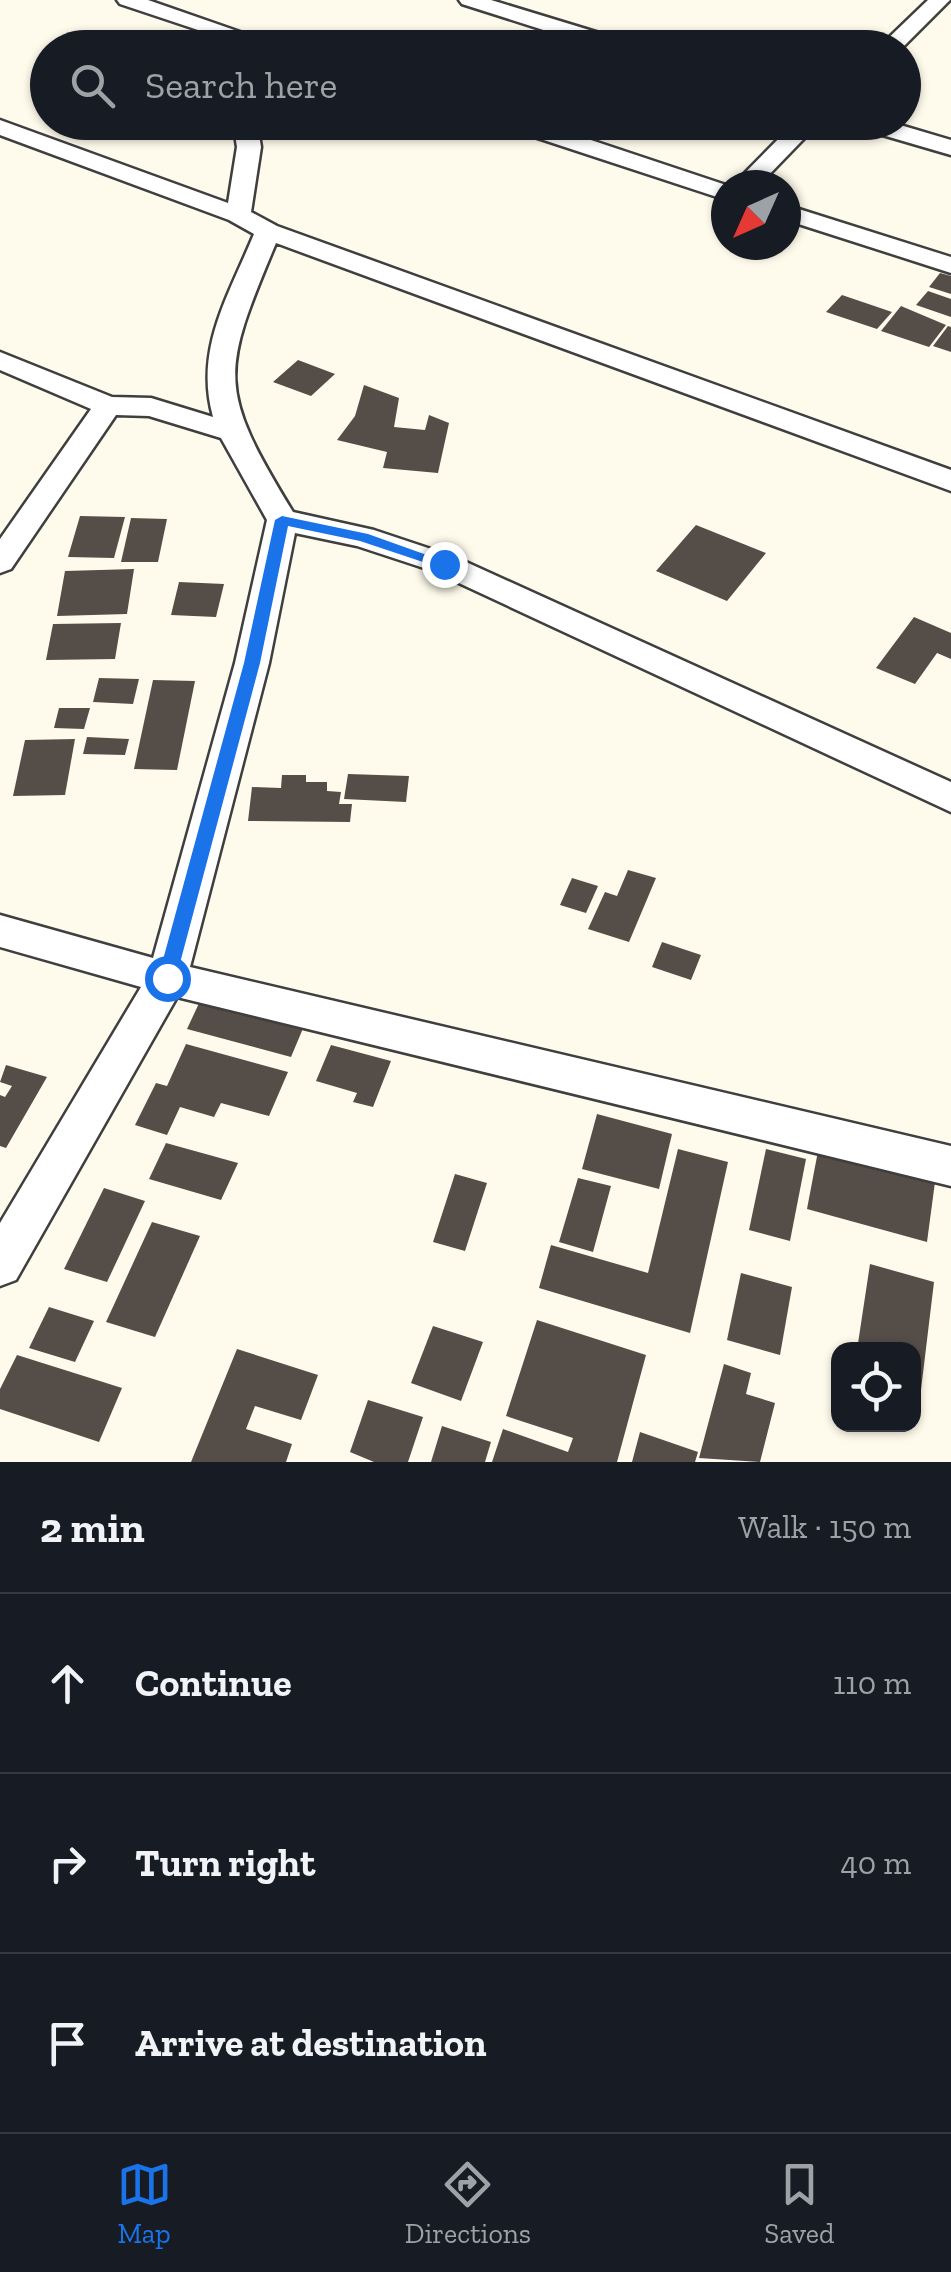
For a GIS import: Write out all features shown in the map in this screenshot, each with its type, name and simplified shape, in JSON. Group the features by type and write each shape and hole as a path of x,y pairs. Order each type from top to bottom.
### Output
{"street":[{"path":"127,0 205,30"},
{"path":"469,0 566,30"},
{"path":"908,30 940,0"},
{"path":"0,127 30,138"},
{"path":"921,139 951,148"},
{"path":"34,140 951,480"},
{"path":"0,1265 167,978 252,663 282,520 232,432 219,377 220,351 253,223 248,140"},
{"path":"567,140 711,187"},
{"path":"760,170 791,140"},
{"path":"801,217 951,264"},
{"path":"0,360 108,406 151,408 232,432"},
{"path":"0,562 108,406"},
{"path":"282,520 363,537 444,564 951,798"},
{"path":"0,930 167,978 951,1166"}],"building":[{"path":"940,273 951,276 951,294 929,287"},
{"path":"928,291 951,299 951,317 916,305"},
{"path":"842,295 892,312 877,329 826,312"},
{"path":"901,306 946,325 929,347 881,331"},
{"path":"951,327 951,352 933,346"},
{"path":"298,360 335,374 311,396 273,382"},
{"path":"364,385 399,398 394,427 425,430 429,415 449,423 438,473 383,468 387,452 337,440 355,416"},
{"path":"80,516 125,517 114,558 68,557"},
{"path":"131,518 167,519 158,562 121,562"},
{"path":"696,525 766,553 727,601 656,571"},
{"path":"134,569 127,614 57,616 65,571"},
{"path":"179,582 224,584 216,617 171,615"},
{"path":"914,617 951,633 951,659 937,653 915,684 876,668"},
{"path":"121,623 115,659 46,660 53,624"},
{"path":"99,678 139,679 133,704 93,702"},
{"path":"153,680 195,681 177,770 134,769"},
{"path":"59,708 90,708 84,729 54,728"},
{"path":"87,737 129,739 125,755 83,754"},
{"path":"75,739 65,795 13,796 25,740"},
{"path":"348,774 409,776 406,802 344,799"},
{"path":"282,775 306,775 306,782 327,782 327,791 341,792 339,804 352,804 350,822 248,821 252,787 281,788"},
{"path":"628,870 656,878 629,942 588,929 605,892 617,896"},
{"path":"572,878 598,886 586,913 560,905"},
{"path":"662,942 701,955 691,980 652,967"},
{"path":"201,999 304,1026 291,1057 187,1029"},
{"path":"186,1044 288,1072 269,1116 221,1103 214,1117 180,1107 167,1135 135,1125 156,1083 167,1086"},
{"path":"331,1045 391,1061 373,1107 353,1102 357,1093 316,1081"},
{"path":"6,1065 47,1077 6,1148 0,1146 0,1095 5,1097 12,1086 0,1082"},
{"path":"597,1114 672,1134 659,1189 582,1169"},
{"path":"166,1143 238,1163 221,1200 149,1179"},
{"path":"678,1149 728,1162 690,1333 539,1288 551,1245 648,1273"},
{"path":"766,1149 806,1159 790,1241 749,1230"},
{"path":"818,1151 935,1182 927,1242 807,1209"},
{"path":"455,1174 487,1183 465,1251 433,1242"},
{"path":"578,1178 611,1186 593,1252 559,1242"},
{"path":"104,1188 145,1201 107,1282 64,1269"},
{"path":"152,1222 200,1236 155,1337 106,1322"},
{"path":"870,1264 934,1282 921,1390 921,1342 858,1342"},
{"path":"741,1273 792,1287 780,1355 727,1340"},
{"path":"49,1307 94,1321 75,1362 29,1348"},
{"path":"537,1320 646,1355 617,1462 492,1462 503,1429 568,1452 573,1438 506,1416"},
{"path":"433,1326 483,1342 461,1401 411,1383"},
{"path":"237,1349 318,1375 301,1420 255,1406 246,1429 292,1444 286,1462 191,1462"},
{"path":"17,1355 122,1388 99,1442 0,1409 0,1389"},
{"path":"724,1364 751,1373 746,1394 775,1403 760,1462 699,1458"},
{"path":"368,1400 423,1417 408,1462 374,1462 350,1452"},
{"path":"442,1426 491,1442 485,1462 431,1462"},
{"path":"640,1432 698,1452 695,1462 632,1462"}],"route":[{"path":"167,978 252,663 282,520 363,537 444,564"}]}
